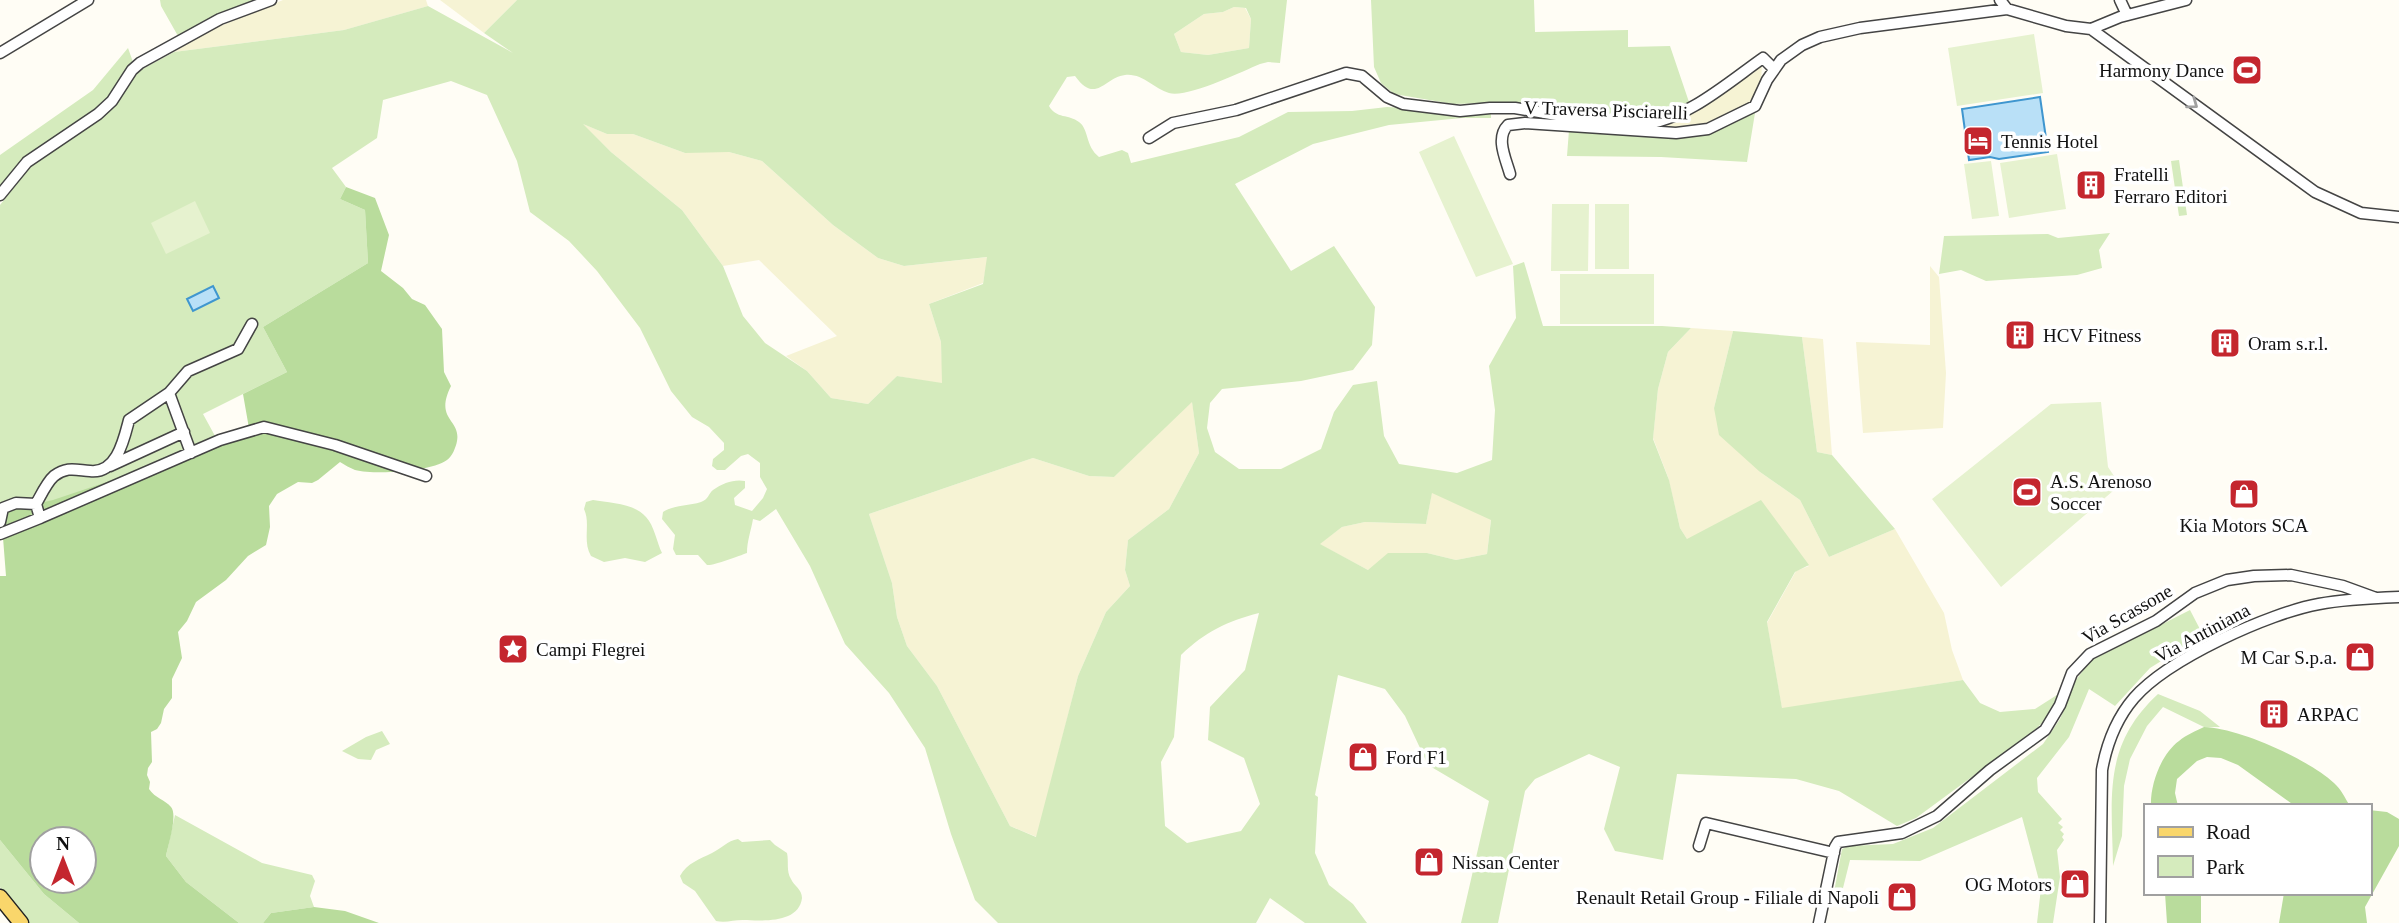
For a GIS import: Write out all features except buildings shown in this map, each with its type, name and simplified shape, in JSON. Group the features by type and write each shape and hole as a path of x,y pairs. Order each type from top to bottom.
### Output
{"main road":[{"path":"0,897 21,923"}],"street":[{"path":"0,53 88,0"},
{"path":"0,195 27,162 98,114 112,101 132,70 140,64 220,19 271,0"},
{"path":"2120,0 2127,15"},
{"path":"2004,4 2067,26 2091,29 2127,15 2183,0"},
{"name":"V Traversa Pisciarelli","path":"1510,174 1501,142 1501,134 1508,125 1525,123 1664,132 1698,131 1755,106 1774,69 1781,60 1802,45 1836,33 2004,4"},
{"path":"2091,29 2315,192 2361,213 2399,217"},
{"path":"1149,138 1173,123 1236,110 1346,73 1362,76 1387,97 1403,104 1460,111 1515,108 1574,118 1643,124 1654,123 1688,109 1763,58 1774,69"},
{"path":"107,467 122,450 129,420 169,393 188,371 238,349 252,324"},
{"path":"169,393 191,453"},
{"path":"0,534 220,440 264,427 335,445 426,476"},
{"path":"40,518 36,504 53,477 71,467 94,472 184,432"},
{"path":"0,522 3,508 16,503 36,504"},
{"name":"Via Scassone","path":"1834,853 1838,842 1843,840 1902,833 1937,816 1990,770 2045,730 2060,705 2072,673 2090,654 2156,621 2195,593 2227,580 2291,575 2343,586 2376,597"},
{"name":"Via Antiniana","path":"2100,923 2102,770 2105,750 2113,730 2134,698 2164,672 2265,619 2320,603 2376,597 2398,600"},
{"path":"1699,846 1706,823 1834,853 1819,923"}],"shaded area":[{"path":"283,0 426,0 428,6 344,30 174,52 206,32"},
{"path":"440,0 517,0 484,33"},
{"path":"1234,7 1245,8 1251,19 1249,48 1208,55 1181,52 1174,34 1204,14 1223,12"},
{"path":"1762,64 1761,83 1752,104 1702,126 1655,127"},
{"path":"581,123 607,134 633,134 685,153 704,149 729,152 762,161 833,225 878,258 904,266 988,257 983,283 929,304 941,342 943,384 897,376 868,404 831,398 807,371 786,356 837,336 759,260 723,266 682,210 611,152"},
{"path":"1930,266 1939,277 1946,373 1943,428 1863,433 1856,342 1930,345"},
{"path":"1691,328 1733,331 1714,408 1760,472 1800,500 1829,557 1895,529 1944,613 1952,650 1963,680 1782,709 1767,623 1796,571 1809,566 1687,539 1680,528 1668,477 1653,438 1658,389 1668,352"},
{"path":"1802,337 1823,339 1832,455 1817,452"},
{"path":"1192,401 1199,453 1169,509 1128,540 1125,570 1130,586 1106,612 1078,676 1037,837 1010,826 937,686 907,646 897,617 892,583 869,514 1033,458 1089,476 1114,477"},
{"path":"1432,492 1491,519 1487,554 1456,560 1427,553 1368,570 1319,544 1342,527 1365,522 1426,524"}],"green space":[{"path":"160,0 255,0 178,36"},
{"path":"517,0 1287,0 1280,63 1260,64 1178,94 1164,91 1131,75 1118,77 1095,89 1082,84 1075,76 1067,77 1049,106 1055,113 1082,125 1091,148 1099,157 1122,150 1128,153 1131,163 1239,137 1288,112 1352,111 1387,107 1491,112 1491,118 1389,125 1313,144 1235,184 1291,271 1334,246 1375,307 1372,345 1353,370 1301,381 1222,389 1210,403 1207,428 1215,452 1239,469 1281,469 1321,449 1334,412 1353,385 1377,381 1384,436 1399,464 1457,473 1492,460 1495,410 1489,366 1516,318 1513,266 1524,262 1543,326 1691,328 1668,352 1658,389 1653,439 1669,480 1680,528 1687,539 1761,500 1809,565 1795,572 1767,622 1782,708 1963,680 1980,703 2000,712 2035,709 2060,693 2053,712 2033,732 1916,818 1897,826 1839,791 1796,779 1677,774 1663,860 1615,851 1604,829 1620,767 1589,754 1535,779 1525,791 1498,923 1461,923 1489,801 1428,765 1405,716 1385,689 1338,675 1315,795 1318,797 1315,853 1329,885 1353,904 1367,923 1305,923 1270,898 1256,923 998,923 975,900 951,834 925,748 889,693 845,644 810,566 776,509 760,521 753,519 747,553 707,565 698,555 676,555 673,549 675,535 662,519 663,512 701,502 713,490 733,481 745,481 745,488 734,498 735,505 752,511 767,489 760,477 760,463 748,454 741,456 725,470 717,470 712,466 713,459 724,450 724,443 709,427 692,417 671,391 640,328 597,271 569,241 530,212 517,161 487,95 451,81 383,100 377,138 332,168 346,187 340,199 365,210 368,263 263,327 287,372 203,414 226,456 225,501 0,512 0,205 33,163 72,139 115,105 135,73 174,52 344,30 428,6 513,53 484,33","holes":["1234,7 1246,8 1251,19 1249,48 1208,55 1181,52 1174,34 1204,14 1223,12","583,124 607,134 633,134 685,153 729,152 762,161 833,225 878,258 904,266 987,257 983,284 929,304 941,342 942,383 897,376 868,404 831,398 807,371 765,343 743,316 723,266 682,210 611,152","1192,402 1199,453 1169,509 1128,540 1125,570 1130,586 1106,612 1078,676 1036,837 1010,826 937,686 907,646 897,617 892,583 869,514 1033,458 1089,476 1114,477","1432,493 1491,520 1487,554 1456,560 1427,553 1388,553 1368,570 1320,544 1342,527 1365,522 1426,524","1259,613 1245,670 1210,707 1208,740 1244,758 1260,804 1241,831 1187,843 1165,826 1161,762 1174,737 1181,655 1217,628"]},
{"path":"1371,0 1534,0 1535,32 1628,30 1628,47 1670,46 1690,105 1659,119 1644,120 1570,114 1492,103 1453,104 1394,94 1381,83 1374,67"},
{"path":"2034,34 2043,93 1957,106 1948,48"},
{"path":"128,48 133,62 107,100 25,159 0,187 0,155 93,90"},
{"path":"1755,113 1747,162 1661,157 1567,156 1569,130 1683,136"},
{"path":"1454,136 1513,264 1476,277 1419,152"},
{"path":"2057,154 2066,209 2009,218 2000,163"},
{"path":"2179,160 2187,215 2179,216 2171,161"},
{"path":"1991,161 1999,216 1972,219 1964,164"},
{"path":"346,187 375,198 389,235 381,271 403,288 412,299 425,305 442,329 444,372 451,386 445,406 457,434 456,446 447,460 416,470 364,471 355,470 340,462 318,480 312,483 298,482 277,494 269,506 270,527 266,545 248,556 226,580 196,602 178,632 182,658 172,679 172,698 164,709 161,723 151,732 152,762 147,775 149,789 173,811 166,856 186,882 239,923 79,923 45,895 98,895 98,825 28,825 28,874 0,840 0,576 6,576 1,512 53,500 250,434 243,394 287,372 263,327 368,263 365,210 340,199"},
{"path":"195,201 210,233 166,254 151,223"},
{"path":"1552,204 1589,204 1588,271 1551,271"},
{"path":"1595,204 1629,204 1629,269 1595,269"},
{"path":"2110,233 2099,250 2102,268 2077,275 1986,281 1961,270 1939,274 1944,236 2048,234 2058,238"},
{"path":"1560,274 1654,274 1654,324 1560,324"},
{"path":"1733,331 1802,337 1817,452 1832,455 1895,529 1829,557 1800,500 1760,472 1719,435 1714,408"},
{"name":"A.S. Arenoso Soccer","path":"2101,402 2108,467 2120,485 2001,587 1932,499 2051,404"},
{"path":"593,500 621,504 641,512 651,525 662,553 645,562 625,558 604,562 591,556 587,544 584,509 586,502"},
{"path":"2190,610 2203,635 2150,668 2115,706 2089,689 2069,737 2037,778 2038,792 2062,819 2058,823 2063,827 2060,830 2064,834 2064,840 2057,850 2060,877 2053,923 2037,923 2041,888 2022,817 1920,861 1850,860 1839,904 1832,903 1842,849 1849,846 1893,844 1933,828 2043,744 2060,719 2076,680 2090,661"},
{"path":"2158,694 2200,711 2220,727 2204,727 2163,707 2147,726 2130,759 2124,786 2122,836 2113,866 2112,795 2119,753 2127,733 2140,713"},
{"path":"2204,727 2219,729 2272,746 2308,764 2334,783 2349,804 2292,804 2238,765 2221,758 2207,757 2197,761 2177,779 2175,793 2178,804 2151,804 2155,780 2162,762 2173,747"},
{"path":"382,731 390,744 376,750 371,760 358,759 342,751 366,737"},
{"path":"2371,810 2387,812 2399,819 2399,846 2365,907 2367,923 2279,923 2284,895 2371,895"},
{"path":"175,815 262,863 312,875 315,881 310,896 314,907 271,913 263,923 239,923 186,882 166,856"},
{"path":"738,839 742,842 770,840 787,853 789,876 802,895 794,912 779,919 716,921 695,891 683,883 680,876 690,865"},
{"path":"0,840 28,874 28,895 45,895 79,923 27,923 0,887"},
{"path":"2165,895 2201,895 2201,923 2167,923"},
{"path":"314,907 345,911 379,923 263,923 271,913"}],"water":[{"path":"2040,97 2048,152 1969,160 1962,109"},
{"path":"213,286 219,298 193,311 187,299"}],"place":[{"name":"Harmony Dance","path":"2247,70"},
{"name":"Tennis Hotel","path":"1978,141"},
{"name":"Fratelli Ferraro Editori","path":"2091,185"},
{"name":"HCV Fitness","path":"2020,335"},
{"name":"Oram s.r.l.","path":"2225,343"},
{"name":"A.S. Arenoso Soccer","path":"2027,492"},
{"name":"Kia Motors SCA","path":"2244,494"},
{"name":"Campi Flegrei","path":"513,649"},
{"name":"M Car S.p.a.","path":"2360,657"},
{"name":"ARPAC","path":"2274,714"},
{"name":"Ford F1","path":"1363,757"},
{"name":"Nissan Center","path":"1429,862"},
{"name":"OG Motors","path":"2075,884"},
{"name":"Renault Retail Group - Filiale di Napoli","path":"1902,897"}]}
